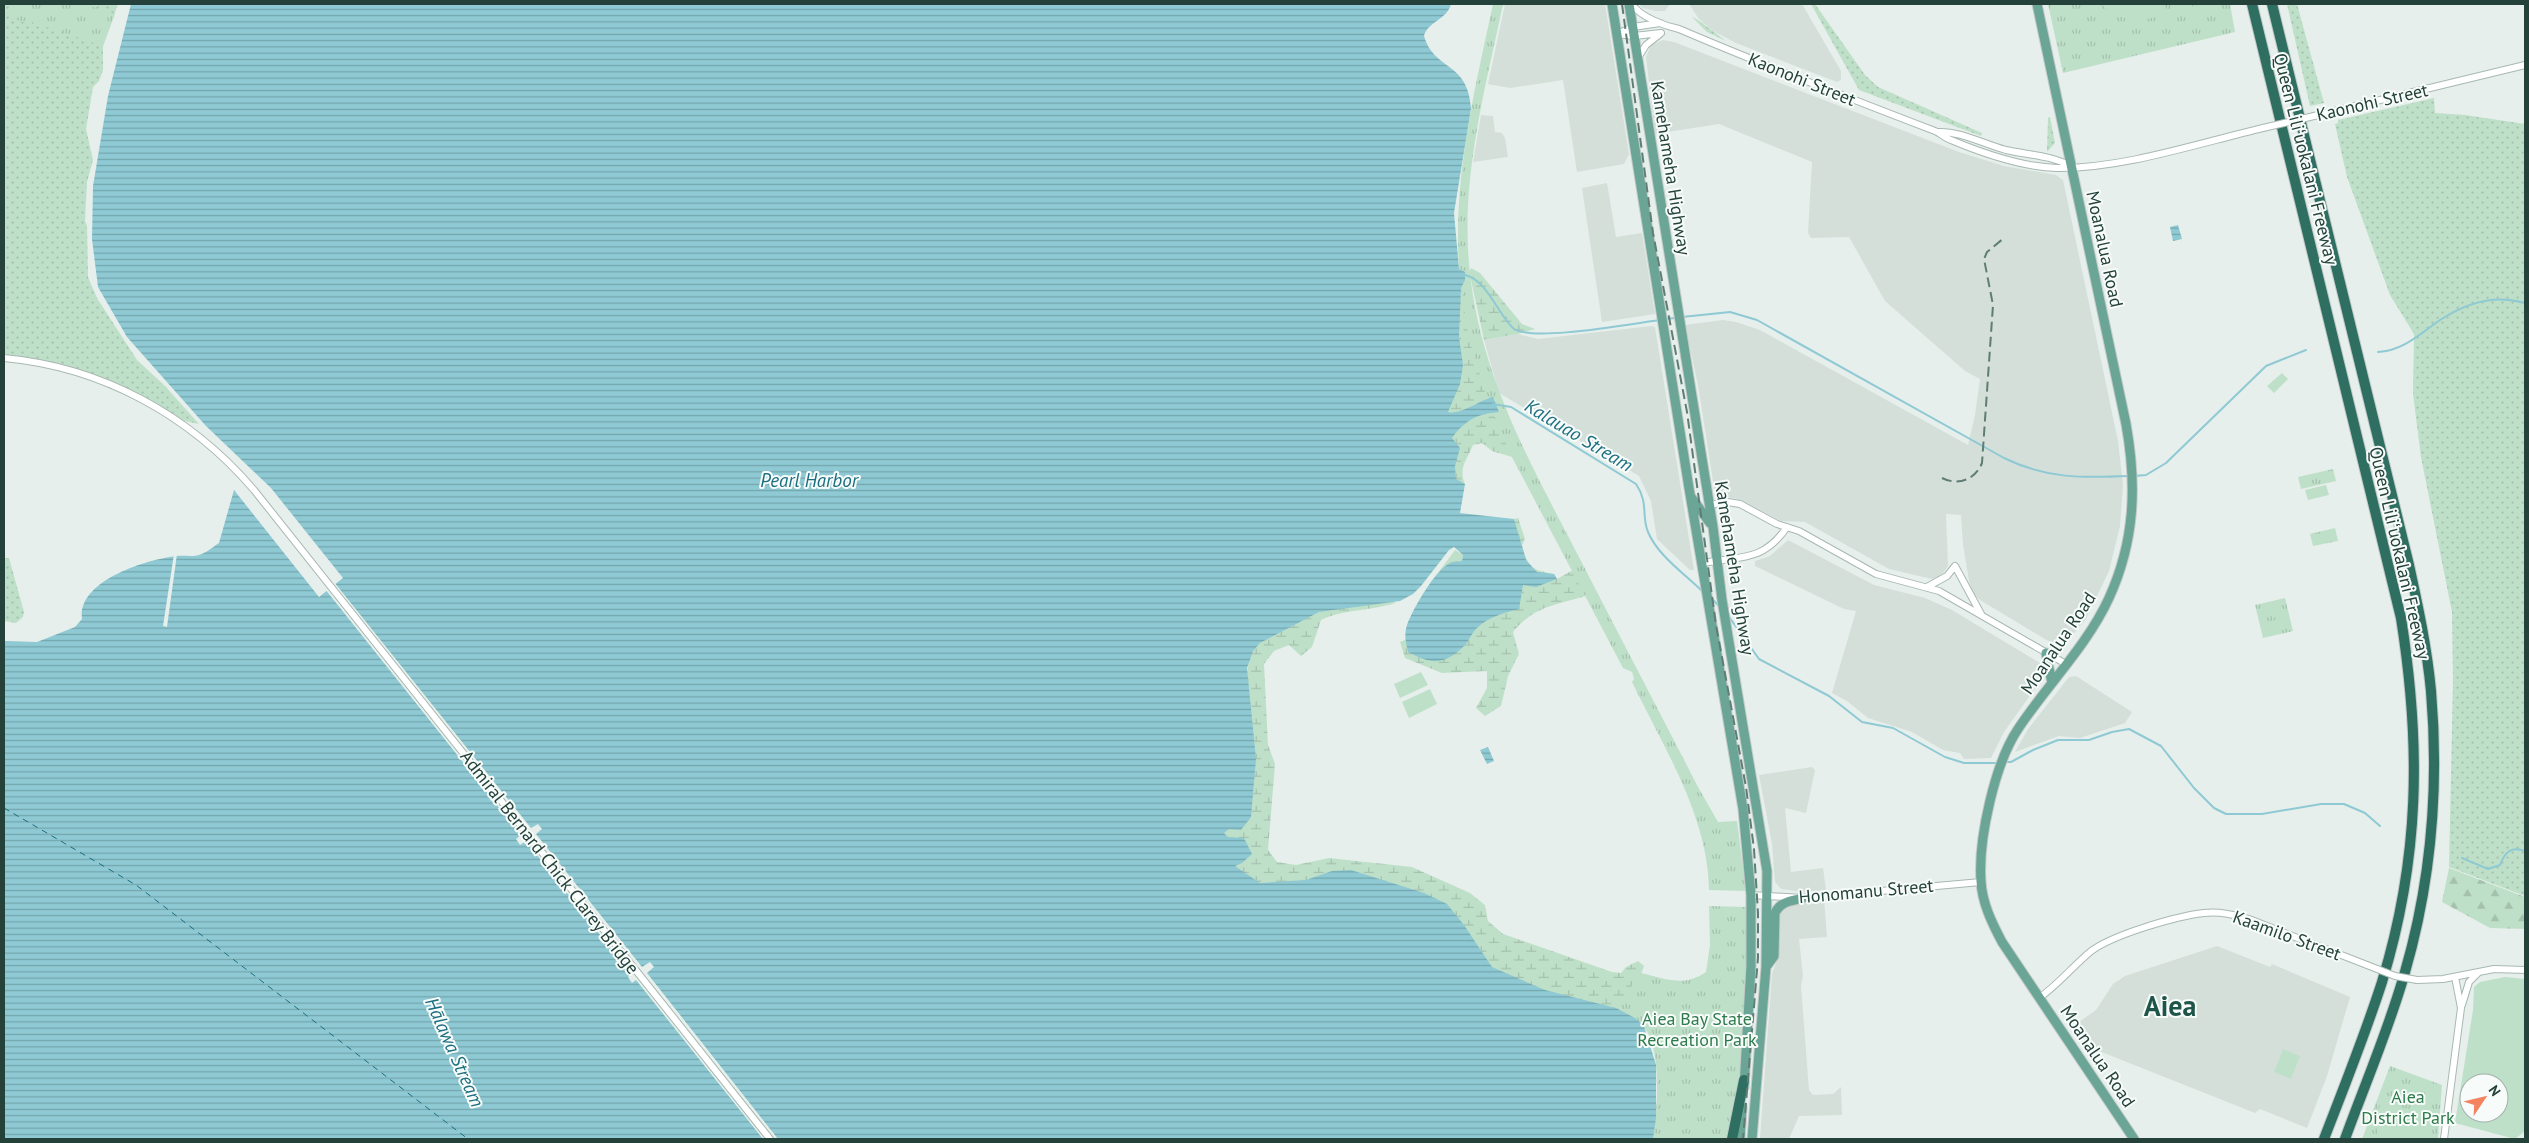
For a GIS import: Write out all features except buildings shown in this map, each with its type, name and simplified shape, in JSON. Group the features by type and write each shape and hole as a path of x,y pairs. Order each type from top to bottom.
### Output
{"highway":[{"name":"Queen Liliʻuokalani Freeway","path":"2252,4 2401,618 2411,678 2415,745 2412,829 2399,916 2375,1004 2324,1139"},
{"name":"Queen Liliʻuokalani Freeway","path":"2272,4 2408,565 2424,638 2432,700 2434,763 2432,823 2425,882 2418,919 2394,1008 2345,1139"},
{"path":"1732,1139 1736,1127 1744,1080"}],"main road":[{"name":"Kamehameha Highway","path":"1612,4 1743,809 1751,895 1751,966 1740,1139"},
{"name":"Kamehameha Highway","path":"1631,4 1634,36 1676,310 1713,527 1722,600 1765,850 1768,896 1766,967 1752,1139"},
{"name":"Moanalua Road","path":"2037,4 2133,462 2134,485 2130,531 2117,579 2095,623 2018,729 2004,754 1996,777 1981,855 1981,882 1984,899 1995,929 2134,1139"},
{"path":"1690,492 1709,504"},
{"path":"1690,492 1713,527"},
{"path":"1730,643 1725,662 1719,670 1731,679 1739,696"},
{"path":"2046,653 2052,683"},
{"path":"1766,967 1774,956 1775,913 1783,903 1803,898"}],"street":[{"name":"Kaonohi Street","path":"1631,4 1638,12 1667,27 1679,29 1793,76 1938,132 1965,146 2000,157 2056,168 2071,166 2084,168 2110,164 2525,65"},
{"path":"1617,34 1633,27 1660,23"},
{"path":"1638,58 1646,45 1667,27"},
{"path":"1617,34 1634,36 1660,33"},
{"name":"Admiral Bernard Chick Clarey Bridge","path":"4,358 40,363 86,375 131,393 176,419 215,450 242,476 770,1139"},
{"path":"1709,504 1735,503 1787,528 1798,531 1876,574 1927,586 1948,595 2066,664"},
{"path":"1703,563 1764,552 1776,543 1787,528"},
{"path":"1927,586 1947,576 1955,566 1981,614"},
{"name":"Honomanu Street","path":"1751,895 1803,898 1981,882"},
{"name":"Kaamilo Street","path":"2039,998 2091,951 2107,940 2190,915 2205,913 2230,914 2249,919 2395,976 2417,980 2455,977 2481,970 2525,970"},
{"path":"2444,1139 2461,1008 2469,982 2481,970"},
{"path":"2455,977 2461,1008"}],"shaded area":[{"path":"1505,4 1605,4 1629,154 1624,164 1577,172 1563,80 1510,88 1488,84"},
{"path":"1639,4 1670,4 1665,11 1655,11 1643,8"},
{"path":"1689,4 1802,4 1841,71 1841,80 1837,82 1736,43 1713,31 1699,19"},
{"path":"1663,40 1674,42 1959,152 2004,166 2056,175 2063,180 2118,441 2123,485 2120,526 2109,571 2086,619 2064,645 2055,645 1980,600 1973,593 1969,581 1963,544 1961,515 1946,514 1948,566 1941,576 1932,579 1889,569 1805,522 1781,521 1741,500 1715,494 1698,385 1685,325 1723,320 1760,330 1968,445 1975,415 1980,379 1965,371 1885,301 1849,237 1811,238 1808,233 1812,162 1719,124 1655,134 1646,57 1651,45"},
{"path":"1481,115 1493,116 1495,132 1502,133 1505,138 1508,157 1473,162"},
{"path":"1607,183 1616,237 1642,233 1655,314 1602,322 1582,188"},
{"path":"1655,327 1694,570 1690,570 1657,539 1651,501 1639,476 1499,393 1484,340 1518,334 1538,339"},
{"path":"1788,540 1874,585 1925,598 1952,610 2045,666 2046,673 2004,732 1991,758 1964,759 1960,753 1943,750 1912,732 1868,718 1847,701 1832,693 1856,611 1844,609 1755,566 1755,561 1770,556"},
{"path":"2076,676 2132,712 2125,723 2080,738 2059,736 2015,752 2028,729 2069,677"},
{"path":"1812,767 1815,770 1806,813 1785,808 1791,872 1823,868 1826,890 1803,892 1781,889 1775,882 1772,844 1759,775"},
{"path":"1824,899 1827,937 1799,939 1803,976 1801,986 1809,1090 1813,1095 1833,1094 1841,1087 1842,1115 1799,1116 1789,1139 1760,1139 1772,974 1777,960 1781,910 1792,902"},
{"path":"2217,946 2270,967 2272,964 2350,997 2327,1076 2307,1128 2260,1109 2255,1113 2084,1045 2072,1027 2096,1010 2113,984 2125,976"}],"green space":[{"path":"4,4 118,4 103,46 103,70 99,81 93,87 86,129 93,160 87,182 85,221 87,226 88,277 97,298 137,360 165,386 199,424 175,419 86,375 4,358"},
{"path":"14,4 84,4 115,14 103,46 32,22 31,25 9,17"},
{"path":"1493,4 1503,4 1483,95 1473,156 1468,218 1468,249 1472,291 1492,371 1506,409 1541,484 1698,787 1718,822 1737,821 1746,891 1709,890 1707,863 1701,836 1693,809 1682,783 1632,682 1634,679 1632,672 1623,668 1512,457 1490,408 1469,339 1461,288 1465,280 1465,272 1459,269 1459,201 1472,103"},
{"path":"1811,4 1815,4 1865,75 1878,87 1982,133 1981,136 1859,90"},
{"path":"2048,4 2230,4 2235,32 2063,73"},
{"path":"2101,4 2164,4 2167,11 2150,18 2132,20 2116,15"},
{"path":"2209,4 2211,11 2191,16 2189,7"},
{"path":"2287,4 2297,4 2324,103 2310,106"},
{"path":"1692,17 1698,20 1726,41 1707,32"},
{"path":"2434,98 2435,113 2465,115 2525,124 2525,896 2449,867 2453,681 2452,612 2421,457 2413,394 2414,334 2390,295 2347,177 2335,124 2338,123 2338,120"},
{"path":"2050,117 2055,143 2047,152 2048,118"},
{"path":"1471,268 1480,273 1522,324 1535,329 1484,340 1471,280 1465,280 1494,400 1454,413 1448,412 1461,288 1465,272 1470,271"},
{"path":"2282,373 2288,379 2274,393 2267,386"},
{"path":"1499,411 1528,486 1512,457 1492,451 1482,443 1473,445 1462,473 1465,484 1460,489 1452,483 1447,461 1445,444 1449,432 1454,425 1467,417"},
{"path":"2333,469 2336,481 2301,489 2298,477"},
{"path":"2326,485 2329,495 2308,500 2305,490"},
{"path":"1518,518 1525,539 1522,545 1529,564 1540,571 1554,574 1557,579 1573,570 1586,596 1555,604 1537,612 1521,623 1513,632 1519,654 1508,676 1501,706 1485,716 1476,708 1487,688 1487,671 1442,673 1405,658 1400,642 1405,640 1407,628 1417,604 1455,550 1463,555 1462,562 1432,593 1514,519"},
{"path":"2335,528 2338,541 2313,546 2310,534"},
{"path":"4,558 9,558 24,612 23,617 16,623 4,621"},
{"path":"1394,595 1395,603 1330,616 1321,620 1312,647 1301,656 1289,645 1274,651 1264,664 1268,745 1275,764 1268,850 1277,862 1296,865 1329,858 1412,867 1470,893 1485,905 1488,921 1503,934 1612,972 1621,973 1626,967 1638,961 1644,966 1641,974 1665,979 1681,981 1696,978 1703,974 1664,1030 1544,998 1317,883 1247,891 1220,839 1251,648 1319,608"},
{"path":"2285,598 2293,631 2263,638 2255,605"},
{"path":"2280,603 2282,612 2263,617 2261,607"},
{"path":"2284,618 2286,628 2267,632 2265,622"},
{"path":"1421,672 1428,685 1400,698 1394,684"},
{"path":"1430,689 1437,704 1409,718 1402,702"},
{"path":"2449,868 2525,897 2525,929 2490,928 2442,902"},
{"name":"Aiea Bay State Recreation Park","path":"1709,906 1748,907 1746,995 1742,1052 1733,1110 1726,1139 1653,1139 1657,1079 1653,1047 1649,1035 1642,1025 1633,1017 1616,1008 1641,973 1667,980 1682,981 1698,977 1706,972 1710,945"},
{"path":"2505,977 2525,979 2525,1131 2515,1139 2455,1123 2459,1098 2459,1123 2509,1123 2509,1073 2463,1073 2473,1010 2474,987 2480,982"},
{"path":"2283,1049 2300,1056 2291,1079 2274,1072"},
{"name":"Aiea District Park","path":"2390,1066 2442,1085 2438,1139 2362,1139"},
{"path":"2380,1105 2428,1112 2432,1115 2429,1139 2378,1139 2376,1118"}],"water":[{"name":"Pearl Harbor","path":"131,4 1451,4 1446,14 1429,27 1424,36 1435,55 1464,82 1469,93 1471,108 1454,213 1459,269 1465,272 1465,280 1461,288 1459,337 1463,365 1460,384 1448,412 1465,409 1493,397 1499,412 1484,414 1472,419 1452,438 1460,448 1455,466 1456,479 1465,484 1460,513 1514,519 1526,560 1537,572 1554,574 1557,579 1536,587 1523,585 1519,609 1491,618 1481,624 1463,647 1443,660 1430,661 1408,652 1406,632 1410,618 1431,581 1450,563 1462,561 1463,555 1454,547 1449,550 1413,594 1400,601 1319,612 1260,643 1253,651 1247,668 1256,759 1251,817 1241,830 1229,829 1224,833 1228,837 1244,838 1252,854 1242,863 1235,866 1260,883 1306,880 1332,871 1351,870 1424,893 1447,904 1464,925 1492,967 1545,990 1616,1008 1635,1018 1644,1026 1656,1065 1656,1118 1653,1139 4,1139 4,641 37,642 75,627 82,619 83,606 90,594 101,583 148,562 176,556 196,556 209,550 219,543 234,490 319,597 343,578 271,488 206,426 127,337 98,287 92,239 93,186 108,96"},
{"path":"2178,225 2182,239 2173,241 2170,227"},
{"path":"1488,747 1494,761 1487,764 1480,750"}],"pier":[{"path":"174,554 177,554 167,627 163,626"},
{"path":"334,582 531,828 538,824 542,829 536,834 642,967 650,962 654,967 647,973 778,1139 763,1139 636,980 632,983 628,977 631,974 526,841 520,845 516,839 521,835 325,589"}],"waterway":[{"path":"1465,275 1480,283 1507,322 1513,328 1523,332 1560,333 1583,331 1660,320"},
{"path":"2378,352 2404,345 2440,320 2470,305 2503,299 2525,303"},
{"path":"1682,317 1730,312 1757,320 2004,458 2020,465 2065,476 2129,476"},
{"path":"1665,319 1675,318"},
{"path":"2134,476 2146,475 2166,463 2266,366 2306,350"},
{"name":"Kalauao Stream","path":"1493,404 1511,407 1636,484 1644,503 1646,526 1652,541 1665,557 1703,592"},
{"name":"Kalauao Stream","path":"1711,598 1720,607"},
{"name":"Kalauao Stream","path":"1727,614 1759,659 1829,696 1862,722 1893,728 1945,757 1964,763 1999,763"},
{"name":"Kalauao Stream","path":"2006,762 2011,762 2033,750 2058,740 2089,740 2112,732 2129,729 2161,746 2194,788 2214,808 2226,814 2262,814 2321,804 2344,804 2365,813 2380,826"},
{"name":"Kalauao Stream","path":"2462,858 2488,869 2500,865 2509,851 2516,849 2525,851"}],"ferry route":[{"path":"4,808 136,885 468,1139"}],"railway":[{"path":"1622,4 1653,233 1687,412 1716,625 1746,787 1754,849 1758,913 1758,958 1743,1139"},
{"path":"1942,478 1954,481 1965,480 1975,474 1982,463 1993,305 1984,259 1987,252 2004,238"}],"district":[{"name":"Aiea","path":"2170,1005"}],"water label":[{"name":"Hālawa Stream","path":"455,1052"}]}
